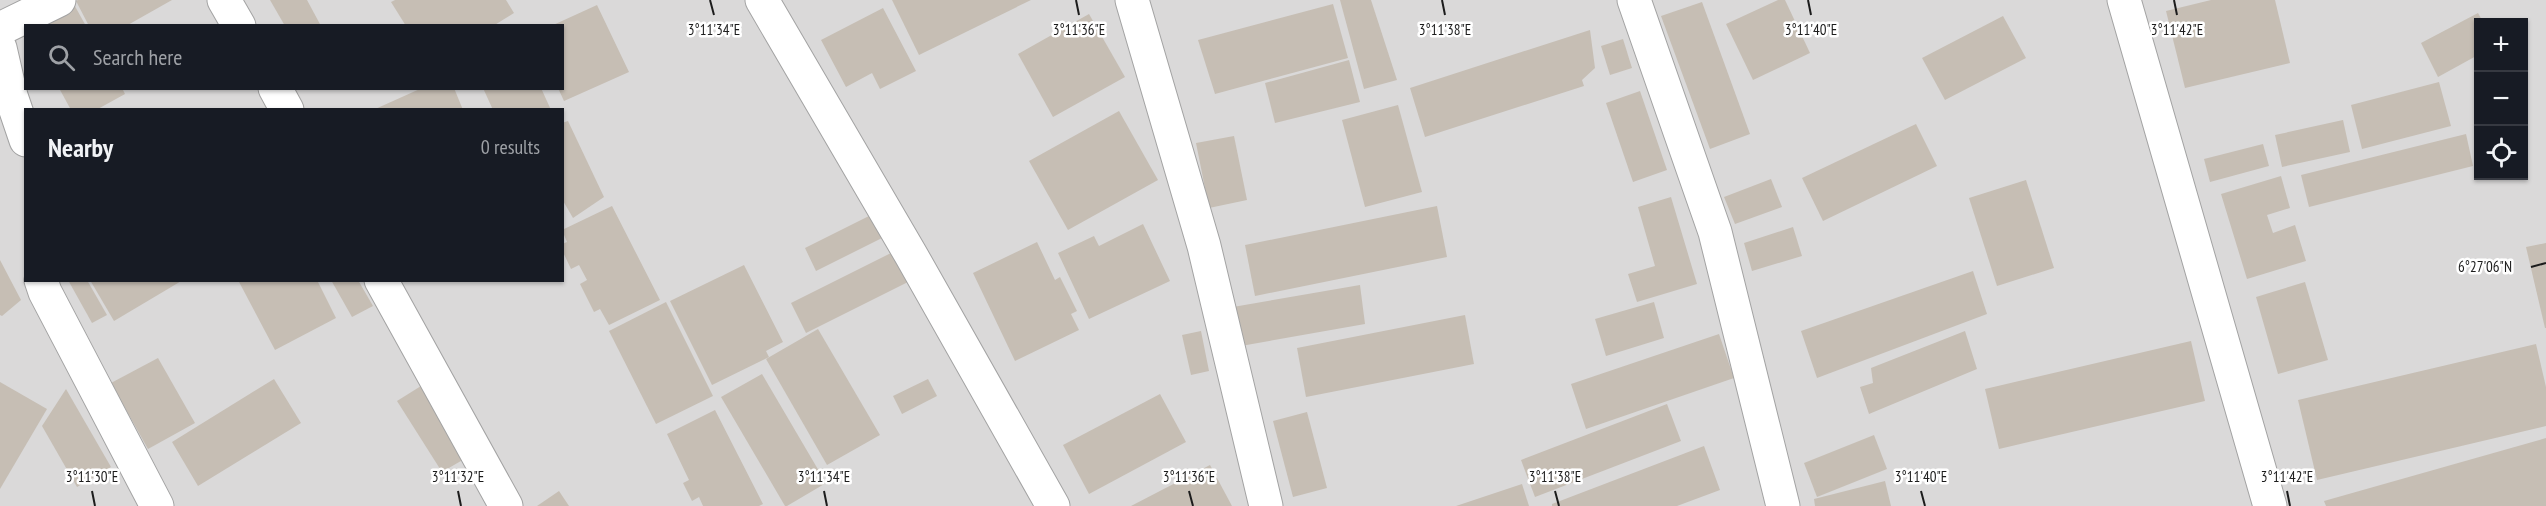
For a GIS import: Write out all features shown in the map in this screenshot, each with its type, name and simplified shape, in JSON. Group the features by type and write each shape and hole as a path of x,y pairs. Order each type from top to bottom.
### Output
{"street":[{"path":"0,29 59,0"},
{"path":"224,0 238,24"},
{"path":"762,0 906,245 1053,506"},
{"path":"1132,0 1204,246 1266,506"},
{"path":"1634,0 1715,232 1783,506"},
{"path":"2124,0 2270,506"},
{"path":"0,48 11,96 24,134"},
{"path":"276,90 286,108"},
{"path":"42,282 157,506"},
{"path":"382,282 506,506"}],"shaded area":[{"path":"0,0 2546,0 2546,506 0,506"}],"building":[{"path":"172,0 130,24 88,24 76,1"},
{"path":"270,0 307,0 320,24 284,24"},
{"path":"395,0 506,0 514,13 496,24 405,24 391,2"},
{"path":"892,0 1031,0 919,55"},
{"path":"1340,0 1371,0 1397,80 1364,89"},
{"path":"1778,0 1785,0 1810,53 1753,80 1726,24"},
{"path":"2211,0 2275,0 2290,63 2185,88 2166,11"},
{"path":"72,1 85,24 31,24"},
{"path":"1702,2 1750,134 1710,149 1661,16"},
{"path":"1333,4 1348,58 1215,94 1198,40"},
{"path":"597,5 629,72 564,101 559,90 564,90 564,24 555,24"},
{"path":"883,8 916,71 880,89 872,73 846,87 821,40"},
{"path":"2478,13 2481,18 2474,18 2474,57 2438,77 2421,43"},
{"path":"1089,14 1125,77 1053,117 1018,54"},
{"path":"2003,16 2026,58 1945,100 1922,58"},
{"path":"1590,30 1595,68 1582,80 1584,86 1425,137 1410,88"},
{"path":"1623,39 1632,68 1610,75 1601,46"},
{"path":"1349,60 1360,102 1275,123 1265,83"},
{"path":"2439,82 2451,126 2362,149 2351,105"},
{"path":"60,90 123,90 125,94 100,108 70,108"},
{"path":"418,90 455,90 462,108 377,108"},
{"path":"484,90 542,90 550,108 492,108"},
{"path":"1640,91 1667,170 1633,182 1606,103"},
{"path":"1398,105 1422,192 1365,207 1342,120"},
{"path":"1119,111 1158,180 1068,230 1029,161"},
{"path":"2343,120 2350,152 2282,167 2275,135"},
{"path":"568,121 604,197 573,218 564,202 564,122"},
{"path":"1916,124 1937,166 1823,221 1802,178"},
{"path":"2466,134 2473,166 2309,207 2301,175"},
{"path":"1234,136 1247,200 1209,208 1196,143"},
{"path":"2263,144 2269,166 2210,182 2204,159"},
{"path":"2281,176 2290,208 2267,215 2273,233 2295,225 2306,261 2247,279 2221,194"},
{"path":"1771,179 1782,207 1735,224 1724,197"},
{"path":"2026,180 2054,268 1997,286 1969,198"},
{"path":"1671,197 1697,284 1637,302 1628,274 1655,266 1638,207"},
{"path":"612,206 660,300 609,325 600,309 594,312 580,284 587,280 579,265 571,269 564,254 564,243 567,242 564,229"},
{"path":"1437,206 1447,257 1255,296 1245,245"},
{"path":"871,215 882,238 816,271 805,248"},
{"path":"1143,224 1170,281 1089,319 1058,253 1094,236 1099,246"},
{"path":"1793,227 1802,256 1752,271 1744,243"},
{"path":"1037,242 1055,280 1060,277 1077,311 1071,314 1079,330 1015,361 973,273"},
{"path":"2546,243 2546,328 2545,328 2526,247"},
{"path":"895,251 910,281 806,333 791,303"},
{"path":"0,260 21,300 2,316 0,315"},
{"path":"744,265 783,342 766,351 769,357 712,385 670,301"},
{"path":"1973,271 1987,314 1817,378 1801,331"},
{"path":"69,282 88,282 107,315 92,323"},
{"path":"91,282 180,282 114,321"},
{"path":"239,282 318,282 336,318 275,350"},
{"path":"332,282 359,282 373,306 352,317"},
{"path":"2305,282 2328,360 2278,374 2256,297"},
{"path":"1360,285 1365,324 1241,346 1233,307"},
{"path":"666,302 713,396 656,424 609,331"},
{"path":"1654,302 1664,338 1606,356 1595,319"},
{"path":"1465,315 1474,364 1306,397 1297,348"},
{"path":"818,329 880,435 827,465 766,359"},
{"path":"1201,331 1209,371 1191,375 1182,335"},
{"path":"1965,331 1977,369 1869,414 1860,387 1873,383 1871,368"},
{"path":"1719,334 1734,378 1586,429 1571,384"},
{"path":"2191,341 2205,401 1999,449 1985,389"},
{"path":"2536,344 2546,387 2546,426 2317,480 2298,400"},
{"path":"158,358 195,423 148,449 111,383"},
{"path":"762,374 826,483 787,506 721,397"},
{"path":"274,379 301,423 198,486 172,442"},
{"path":"928,379 937,396 902,414 893,396"},
{"path":"0,382 47,409 0,489"},
{"path":"421,386 466,458 442,472 397,401"},
{"path":"66,389 111,467 77,487 42,426"},
{"path":"1160,394 1186,442 1089,494 1063,445"},
{"path":"1667,404 1681,441 1535,497 1521,460"},
{"path":"715,410 763,504 759,506 703,506 699,497 692,501 683,483 689,480 667,434"},
{"path":"1307,412 1327,488 1293,497 1273,421"},
{"path":"1874,435 1887,469 1817,497 1804,463"},
{"path":"2546,438 2546,506 2326,506 2324,501"},
{"path":"1704,446 1720,490 1677,506 1552,506 1552,504"},
{"path":"1210,465 1232,506 1131,506"},
{"path":"1885,481 1891,506 1815,506 1814,499"},
{"path":"1522,484 1529,506 1456,506"},
{"path":"559,491 569,506 537,506"}]}
